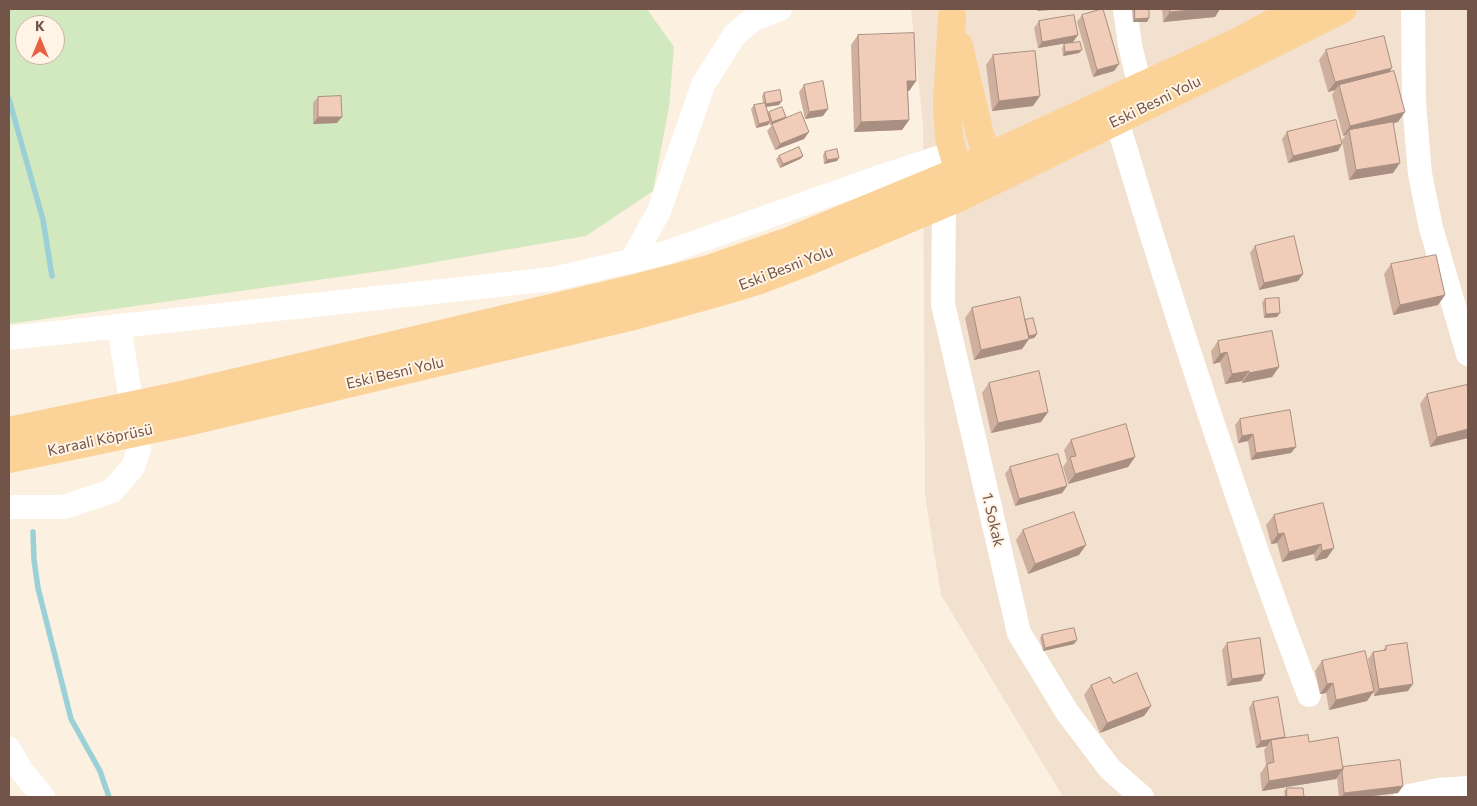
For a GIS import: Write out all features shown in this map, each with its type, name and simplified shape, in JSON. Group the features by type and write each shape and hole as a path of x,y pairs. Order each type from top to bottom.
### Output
{"main road":[{"name":"Eski Besni Yolu","path":"993,168 1140,87 1233,44 1299,9"},
{"name":"Eski Besni Yolu","path":"186,394 624,291 709,269 993,168 1117,121 1343,9"},
{"path":"952,12 980,135 993,168"},
{"path":"952,12 947,104 949,138 955,181"},
{"name":"Eski Besni Yolu","path":"192,421 630,317 717,293 802,264 955,181"},
{"name":"Karaali Köprüsü","path":"9,431 186,394"},
{"name":"Karaali Köprüsü","path":"9,459 192,421"}],"street":[{"path":"631,262 659,211 703,85 734,34 754,19 780,9"},
{"path":"1125,9 1130,45 1140,87"},
{"path":"1413,9 1414,104 1420,174 1431,228 1468,354"},
{"path":"1117,121 1190,359 1266,583 1309,696"},
{"path":"9,338 552,279 665,254 874,179 955,181"},
{"name":"1. Sokak","path":"955,181 943,304 1019,633 1067,712 1110,768 1142,797"},
{"path":"9,507 64,508 112,491 132,467 139,450 120,327"},
{"path":"9,749 21,770 43,797"},
{"path":"1405,797 1438,794 1468,788"}],"shaded area":[{"path":"911,9 1468,9 1468,797 1063,797 941,595 925,495 923,125"}],"green space":[{"path":"9,9 647,9 674,47 669,107 653,191 586,236 395,269 9,324"}],"building":[{"path":"1103,9 1119,64 1097,70 1082,15"},
{"path":"1135,9 1149,9 1149,18 1135,19"},
{"path":"1170,9 1203,9 1170,12"},
{"path":"1074,15 1078,35 1042,42 1039,21"},
{"path":"914,33 916,81 907,81 909,120 861,122 858,35"},
{"path":"1384,36 1392,68 1335,82 1326,50"},
{"path":"1080,42 1082,50 1065,52 1064,44"},
{"path":"1035,51 1040,96 999,101 993,55"},
{"path":"1394,71 1405,112 1350,126 1339,85"},
{"path":"823,81 828,109 809,112 804,85"},
{"path":"780,90 782,101 766,104 764,93"},
{"path":"341,96 342,117 318,117 318,97"},
{"path":"765,103 770,121 759,124 754,105"},
{"path":"782,107 786,117 772,122 769,112"},
{"path":"801,112 809,132 780,144 772,124"},
{"path":"1336,120 1342,144 1293,156 1287,132"},
{"path":"1393,122 1400,163 1356,170 1349,130"},
{"path":"799,147 803,156 783,164 779,156"},
{"path":"837,149 839,158 827,160 825,152"},
{"path":"1294,236 1303,274 1264,283 1255,246"},
{"path":"1436,255 1445,295 1400,305 1391,264"},
{"path":"1020,297 1029,339 981,350 972,308"},
{"path":"1279,298 1280,313 1266,314 1265,299"},
{"path":"1033,318 1037,334 1029,336 1025,320"},
{"path":"1272,331 1279,367 1249,373 1249,371 1232,374 1227,352 1220,354 1218,341"},
{"path":"1039,371 1048,412 998,423 989,383"},
{"path":"1467,385 1468,429 1437,437 1427,394"},
{"path":"1290,410 1296,447 1256,453 1253,434 1242,436 1240,419"},
{"path":"1126,424 1135,457 1075,474 1070,457 1076,456 1071,440"},
{"path":"1058,454 1067,486 1019,499 1010,467"},
{"path":"1323,503 1334,548 1322,551 1321,544 1289,552 1284,533 1278,534 1274,515"},
{"path":"1074,512 1086,545 1035,564 1023,530"},
{"path":"1074,628 1077,640 1045,648 1042,635"},
{"path":"1260,638 1265,674 1232,679 1227,643"},
{"path":"1407,643 1413,684 1379,689 1373,652 1386,650 1386,646"},
{"path":"1365,651 1374,691 1336,700 1333,683 1327,684 1322,661"},
{"path":"1137,673 1151,706 1107,723 1091,685 1110,677 1113,683"},
{"path":"1278,697 1285,737 1261,741 1253,702"},
{"path":"1308,735 1309,742 1338,737 1343,769 1269,781 1267,764 1274,762 1271,740"},
{"path":"1400,760 1403,786 1344,793 1343,767"},
{"path":"1287,788 1303,788 1304,797 1287,797"}],"waterway":[{"path":"9,99 43,220 52,276"},
{"path":"33,532 38,588 71,719 100,771 109,797"}]}
